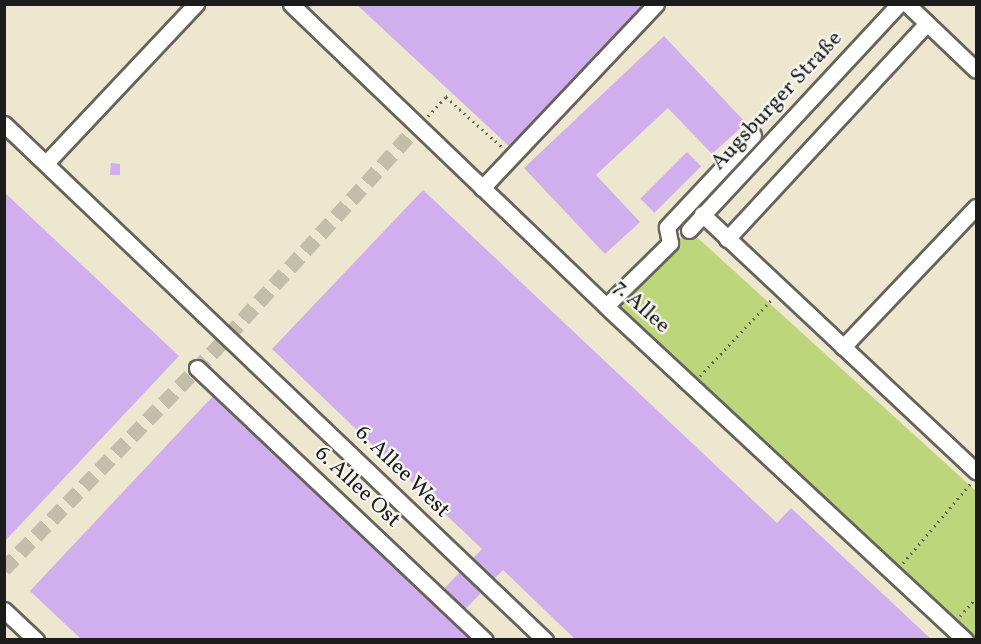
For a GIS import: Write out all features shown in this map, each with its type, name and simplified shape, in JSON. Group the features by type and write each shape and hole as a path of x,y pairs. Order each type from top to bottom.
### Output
{"lane":[{"path":"46,163 196,4"},
{"name":"7. Allee","path":"291,4 606,306 693,384 894,573 949,633 965,639"},
{"path":"482,188 656,4"},
{"name":"Augsburger Straße","path":"689,230 899,4"},
{"path":"907,4 976,70"},
{"path":"726,238 927,23"},
{"name":"6. Allee West","path":"4,124 545,639"},
{"path":"606,306 670,243 667,227 753,135"},
{"path":"843,347 976,207"},
{"path":"702,214 843,347 974,462"},
{"name":"6. Allee Ost","path":"197,368 485,639"},
{"path":"4,610 36,639"}],"path":[{"path":"418,126 451,94"},
{"path":"446,97 513,157"},
{"path":"693,384 781,290"},
{"path":"894,573 976,477"},
{"path":"949,633 976,598"}],"green space":[{"path":"689,230 976,491 976,639 965,639 610,310"}],"building":[{"path":"356,4 645,4 511,148"},
{"path":"664,36 746,123 712,154 668,108 596,175 640,222 605,254 524,168"},
{"path":"687,152 701,166 654,213 640,199"},
{"path":"111,163 120,164 120,175 110,175"},
{"path":"423,190 777,523 791,508 932,640 576,640 503,570 453,622 472,640 82,640 30,591 213,396 431,602 482,549 272,349"},
{"path":"4,192 179,356 4,542"}],"tunnel":[{"path":"4,569 228,336 418,126"}]}
